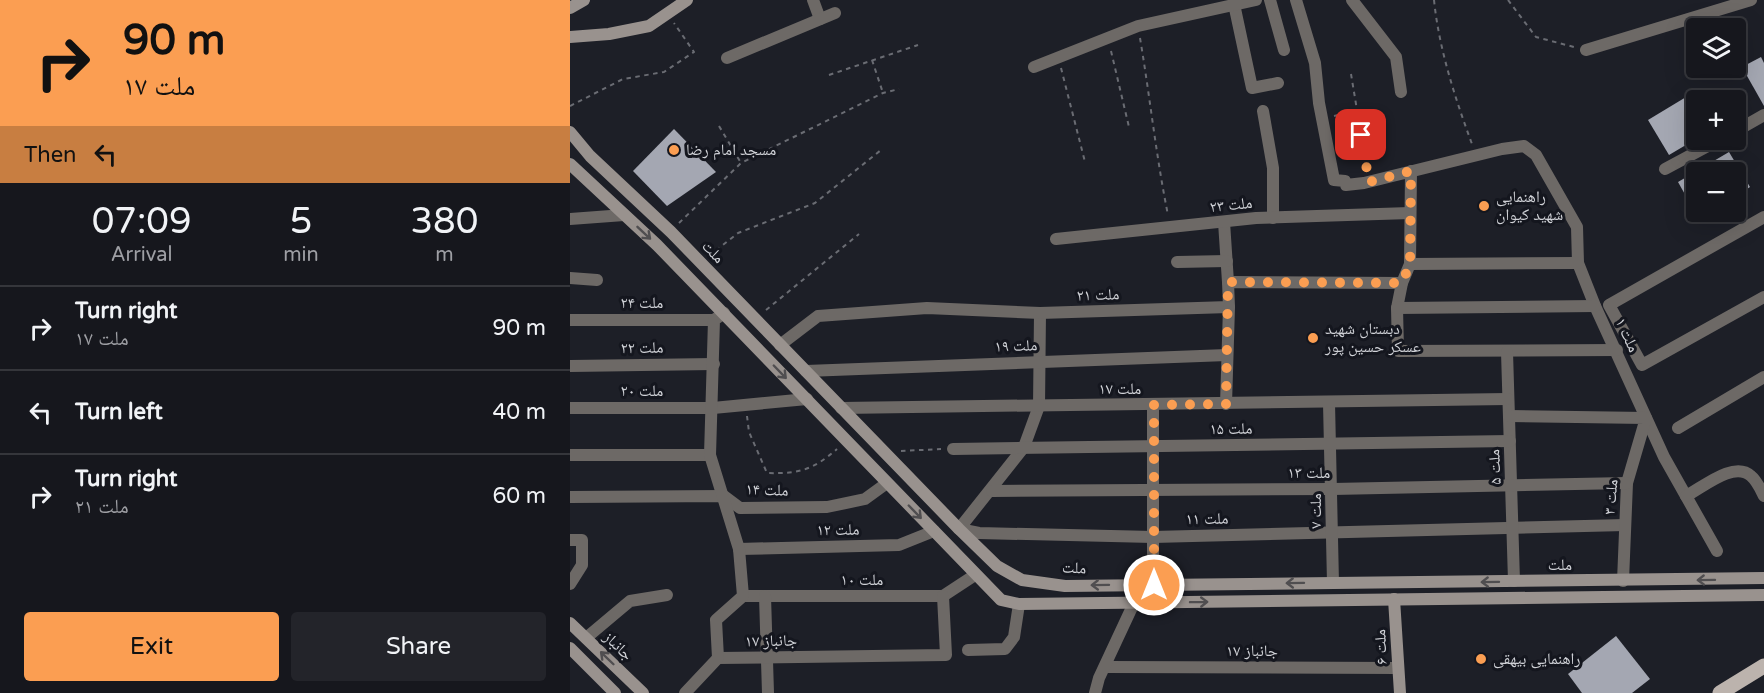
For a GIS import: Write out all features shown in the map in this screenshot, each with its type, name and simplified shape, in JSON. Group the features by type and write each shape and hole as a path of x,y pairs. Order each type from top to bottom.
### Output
{"main road":[{"path":"570,8 584,0"},
{"path":"570,37 609,34 649,26 687,0"},
{"name":"ملت","path":"570,132 590,156 671,232 959,529 997,566 1022,580 1065,586 1764,578"},
{"path":"573,167 590,156"},
{"name":"ملت","path":"573,167 624,215 719,316 807,399 1001,600 1019,604 1764,595"},
{"path":"719,316 737,300"},
{"path":"944,542 959,529"},
{"name":"ملت ۶","path":"1394,599 1400,693"},
{"name":"جانباز","path":"572,628 586,638 643,693"},
{"path":"570,648 615,693"},
{"path":"1720,693 1764,666"}],"street":[{"path":"813,0 820,19"},
{"path":"1034,67 1107,36 1138,26 1257,0"},
{"path":"1270,0 1284,50"},
{"path":"1296,0 1315,63 1322,118 1334,180 1345,181 1346,184 1366,182"},
{"path":"1352,0 1396,57 1401,92"},
{"path":"1586,50 1751,0"},
{"path":"1234,4 1252,88 1278,82"},
{"path":"727,58 835,13"},
{"path":"1263,111 1273,168 1273,218"},
{"path":"1746,125 1764,115"},
{"name":"ملت ۱","path":"1366,182 1476,155 1524,146 1536,155 1576,227 1578,263 1646,418 1686,496 1718,551"},
{"path":"1665,169 1700,150"},
{"path":"1411,171 1410,264 1402,283 1397,308 1398,351 1617,350"},
{"name":"ملت ۲۳","path":"1056,239 1273,218 1410,213"},
{"path":"570,219 624,215"},
{"path":"1764,217 1609,305 1642,365 1764,297"},
{"path":"1224,222 1229,308 1226,404"},
{"path":"1177,262 1227,261"},
{"path":"1410,264 1578,263"},
{"path":"570,278 597,280"},
{"path":"1228,282 1402,283"},
{"path":"1397,308 1595,306"},
{"name":"ملت ۲۱","path":"780,345 818,316 927,308 1040,313 1229,308"},
{"path":"959,529 992,491 1024,447 1040,406 1040,313"},
{"path":"685,693 718,658 716,620 742,596 739,549 710,455 714,363 719,316"},
{"name":"ملت ۲۴","path":"570,320 719,316"},
{"name":"ملت ۵","path":"1507,352 1514,581"},
{"name":"ملت ۱۹","path":"806,371 1227,355"},
{"name":"ملت ۲۲","path":"570,366 714,363"},
{"path":"1678,428 1764,377"},
{"name":"ملت ۲۰","path":"570,408 713,408 807,399"},
{"name":"ملت ۱۷","path":"841,408 1509,399"},
{"name":"ملت ۷","path":"1329,403 1334,583"},
{"path":"1154,405 1154,585"},
{"path":"1509,416 1646,418"},
{"name":"ملت ۳","path":"1623,581 1627,483 1646,418"},
{"name":"ملت ۱۵","path":"952,449 1510,441"},
{"path":"570,455 710,455"},
{"path":"1686,496 1724,475 1739,471 1751,475 1764,496"},
{"name":"ملت ۱۴","path":"570,497 724,496 740,508 827,507 865,499 887,483"},
{"name":"ملت ۱۳","path":"992,491 1333,489 1627,483"},
{"name":"ملت ۱۱","path":"959,529 979,533 1154,537 1625,525"},
{"name":"ملت ۱۲","path":"739,549 899,545 934,531"},
{"path":"570,540 582,540 582,564 570,584"},
{"path":"943,596 975,574"},
{"path":"586,638 630,601 667,595"},
{"name":"ملت ۱۰","path":"742,596 943,596"},
{"path":"765,596 768,693"},
{"name":"جانباز ۱۷","path":"718,658 946,655 943,596"},
{"path":"1095,693 1099,678 1134,603"},
{"path":"969,650 1005,649 1014,637 1019,604"},
{"name":"جانباز ۱۷","path":"1106,667 1398,668"}],"path":[{"path":"1434,0 1436,22 1457,104 1476,155"},
{"path":"1508,0 1536,36 1586,50"},
{"path":"570,106 623,79 664,72 694,52 668,13"},
{"path":"1138,26 1154,126 1155,152 1171,228"},
{"path":"1107,36 1129,127"},
{"path":"829,75 918,45"},
{"path":"1058,57 1085,162"},
{"path":"872,60 883,93"},
{"path":"1351,74 1366,182"},
{"path":"671,232 741,163 883,93 900,90"},
{"path":"1322,118 1357,111"},
{"path":"719,126 741,163"},
{"path":"700,262 738,233 815,203 881,150"},
{"path":"756,319 859,234"},
{"path":"745,405 749,432 767,473 792,474 820,464 847,440"},
{"path":"883,451 952,449"}],"building":[{"path":"1761,57 1764,63 1764,106 1746,74 1746,65"},
{"path":"1686,97 1686,145 1669,155 1648,120"},
{"name":"مسجد امام رضا","path":"674,129 716,172 667,206 633,171"},
{"path":"1729,152 1735,162 1712,162"},
{"path":"1686,177 1686,196 1678,182"},
{"path":"1616,636 1650,679 1632,693 1582,693 1568,674"}],"place":[{"name":"مسجد امام رضا","path":"674,150"},
{"name":"راهنمایی شهید کیوان","path":"1484,206"},
{"name":"دبستان شهید عسکر حسین پور","path":"1313,338"},
{"name":"راهنمایی بیهقی","path":"1481,659"}],"route":[{"path":"1154,585 1154,405 1226,404 1228,282 1402,283 1410,264 1411,171 1369,182 1361,135"}]}
